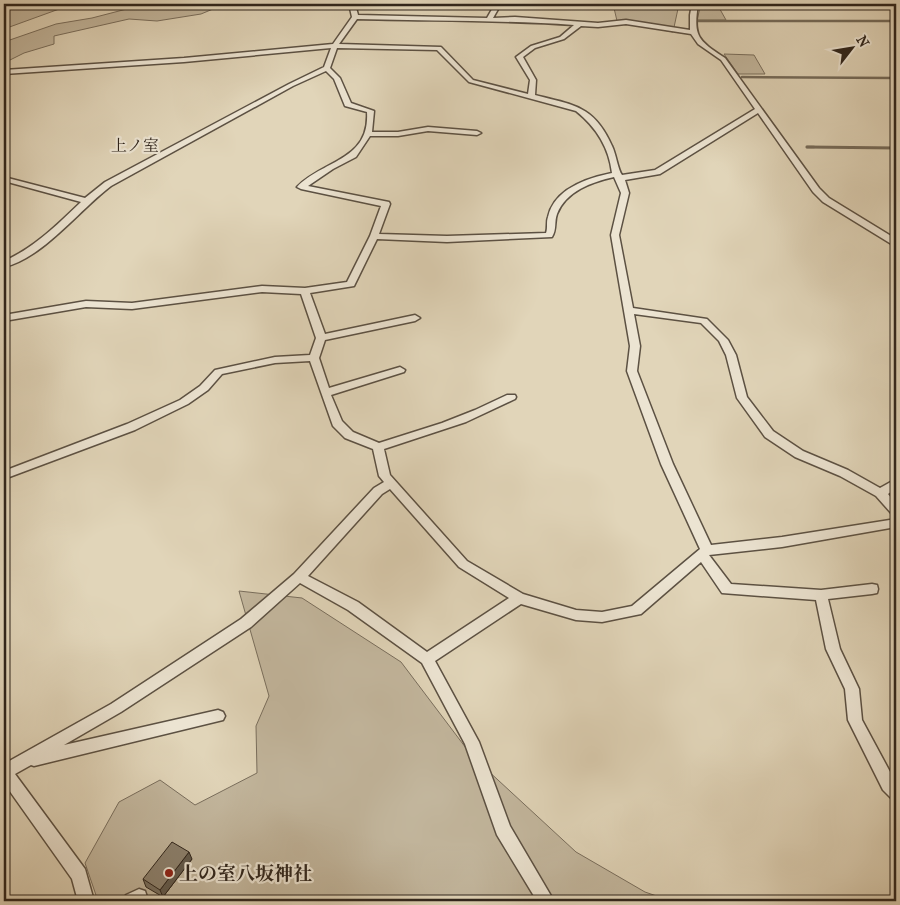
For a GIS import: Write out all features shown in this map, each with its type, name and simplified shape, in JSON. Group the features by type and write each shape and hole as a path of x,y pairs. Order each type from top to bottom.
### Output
{"street":[{"path":"4,264 20,257 49,238 87,200 108,184 291,85 327,68 336,46 355,17 352,4"},
{"path":"490,20 491,14 498,4"},
{"path":"695,4 691,19 692,32 695,38 704,48 724,58 759,110 826,200 896,243"},
{"path":"355,17 515,19 578,24 626,22 692,32"},
{"path":"531,96 536,87 534,78 518,57 533,47 562,38 578,24"},
{"path":"4,72 184,60 336,46 439,48 471,81 579,108 590,117 604,136 625,193 615,235 635,346 632,371 704,552 727,589 821,595 872,589"},
{"path":"4,318 86,304 132,306 262,289 305,290 351,284 374,236 386,204 300,187 354,154 368,134 372,121 370,111 348,104 336,78 327,68"},
{"path":"374,236 447,239 550,235 552,232 552,217 566,194 586,182 657,172 759,110"},
{"path":"368,134 398,134 428,129 477,133"},
{"path":"4,179 36,189 87,200"},
{"path":"305,290 321,338 314,358 337,423 349,435 378,447 445,427 482,413 510,397"},
{"path":"629,310 704,321 722,340 731,355 742,398 769,434 799,454 844,473 880,493 896,511"},
{"path":"321,338 415,318"},
{"path":"4,475 69,452 140,423 184,402 204,388 219,372 275,360 314,358"},
{"path":"325,393 400,370"},
{"path":"378,447 385,476 463,564 519,598 576,615 602,617 636,610 704,552 782,542 896,523"},
{"path":"86,901 79,875 4,772 116,708 246,623 299,577 378,491 392,483"},
{"path":"880,493 896,483"},
{"path":"299,577 353,606 427,659 472,742 503,830 546,901"},
{"path":"821,595 832,649 852,689 855,720 888,785 896,793"},
{"path":"427,659 519,598"},
{"path":"22,762 218,716"}],"shaded area":[{"path":"4,4 73,4 4,29"},
{"path":"146,4 174,6 179,4 225,4 201,14 157,21 129,19 54,36 54,44 24,53 4,63 4,42 56,24 92,18"},
{"path":"608,4 679,4 673,32 617,21 614,8"},
{"path":"701,4 717,4 726,20 697,20"},
{"path":"724,54 754,55 765,74 738,74"},
{"path":"239,591 302,598 401,662 472,756 576,852 645,892 671,901 98,901 85,863 119,802 160,780 195,805 257,773 256,726 269,696"}],"building":[{"path":"172,842 189,852 160,890 143,879"}],"waterway":[{"path":"697,21 896,21"},
{"path":"742,77 896,78"},
{"path":"814,147 807,147 896,148"}],"place":[{"name":"上の室八坂神社","path":"169,873"}],"district":[{"name":"上ノ室","path":"135,145"}]}
